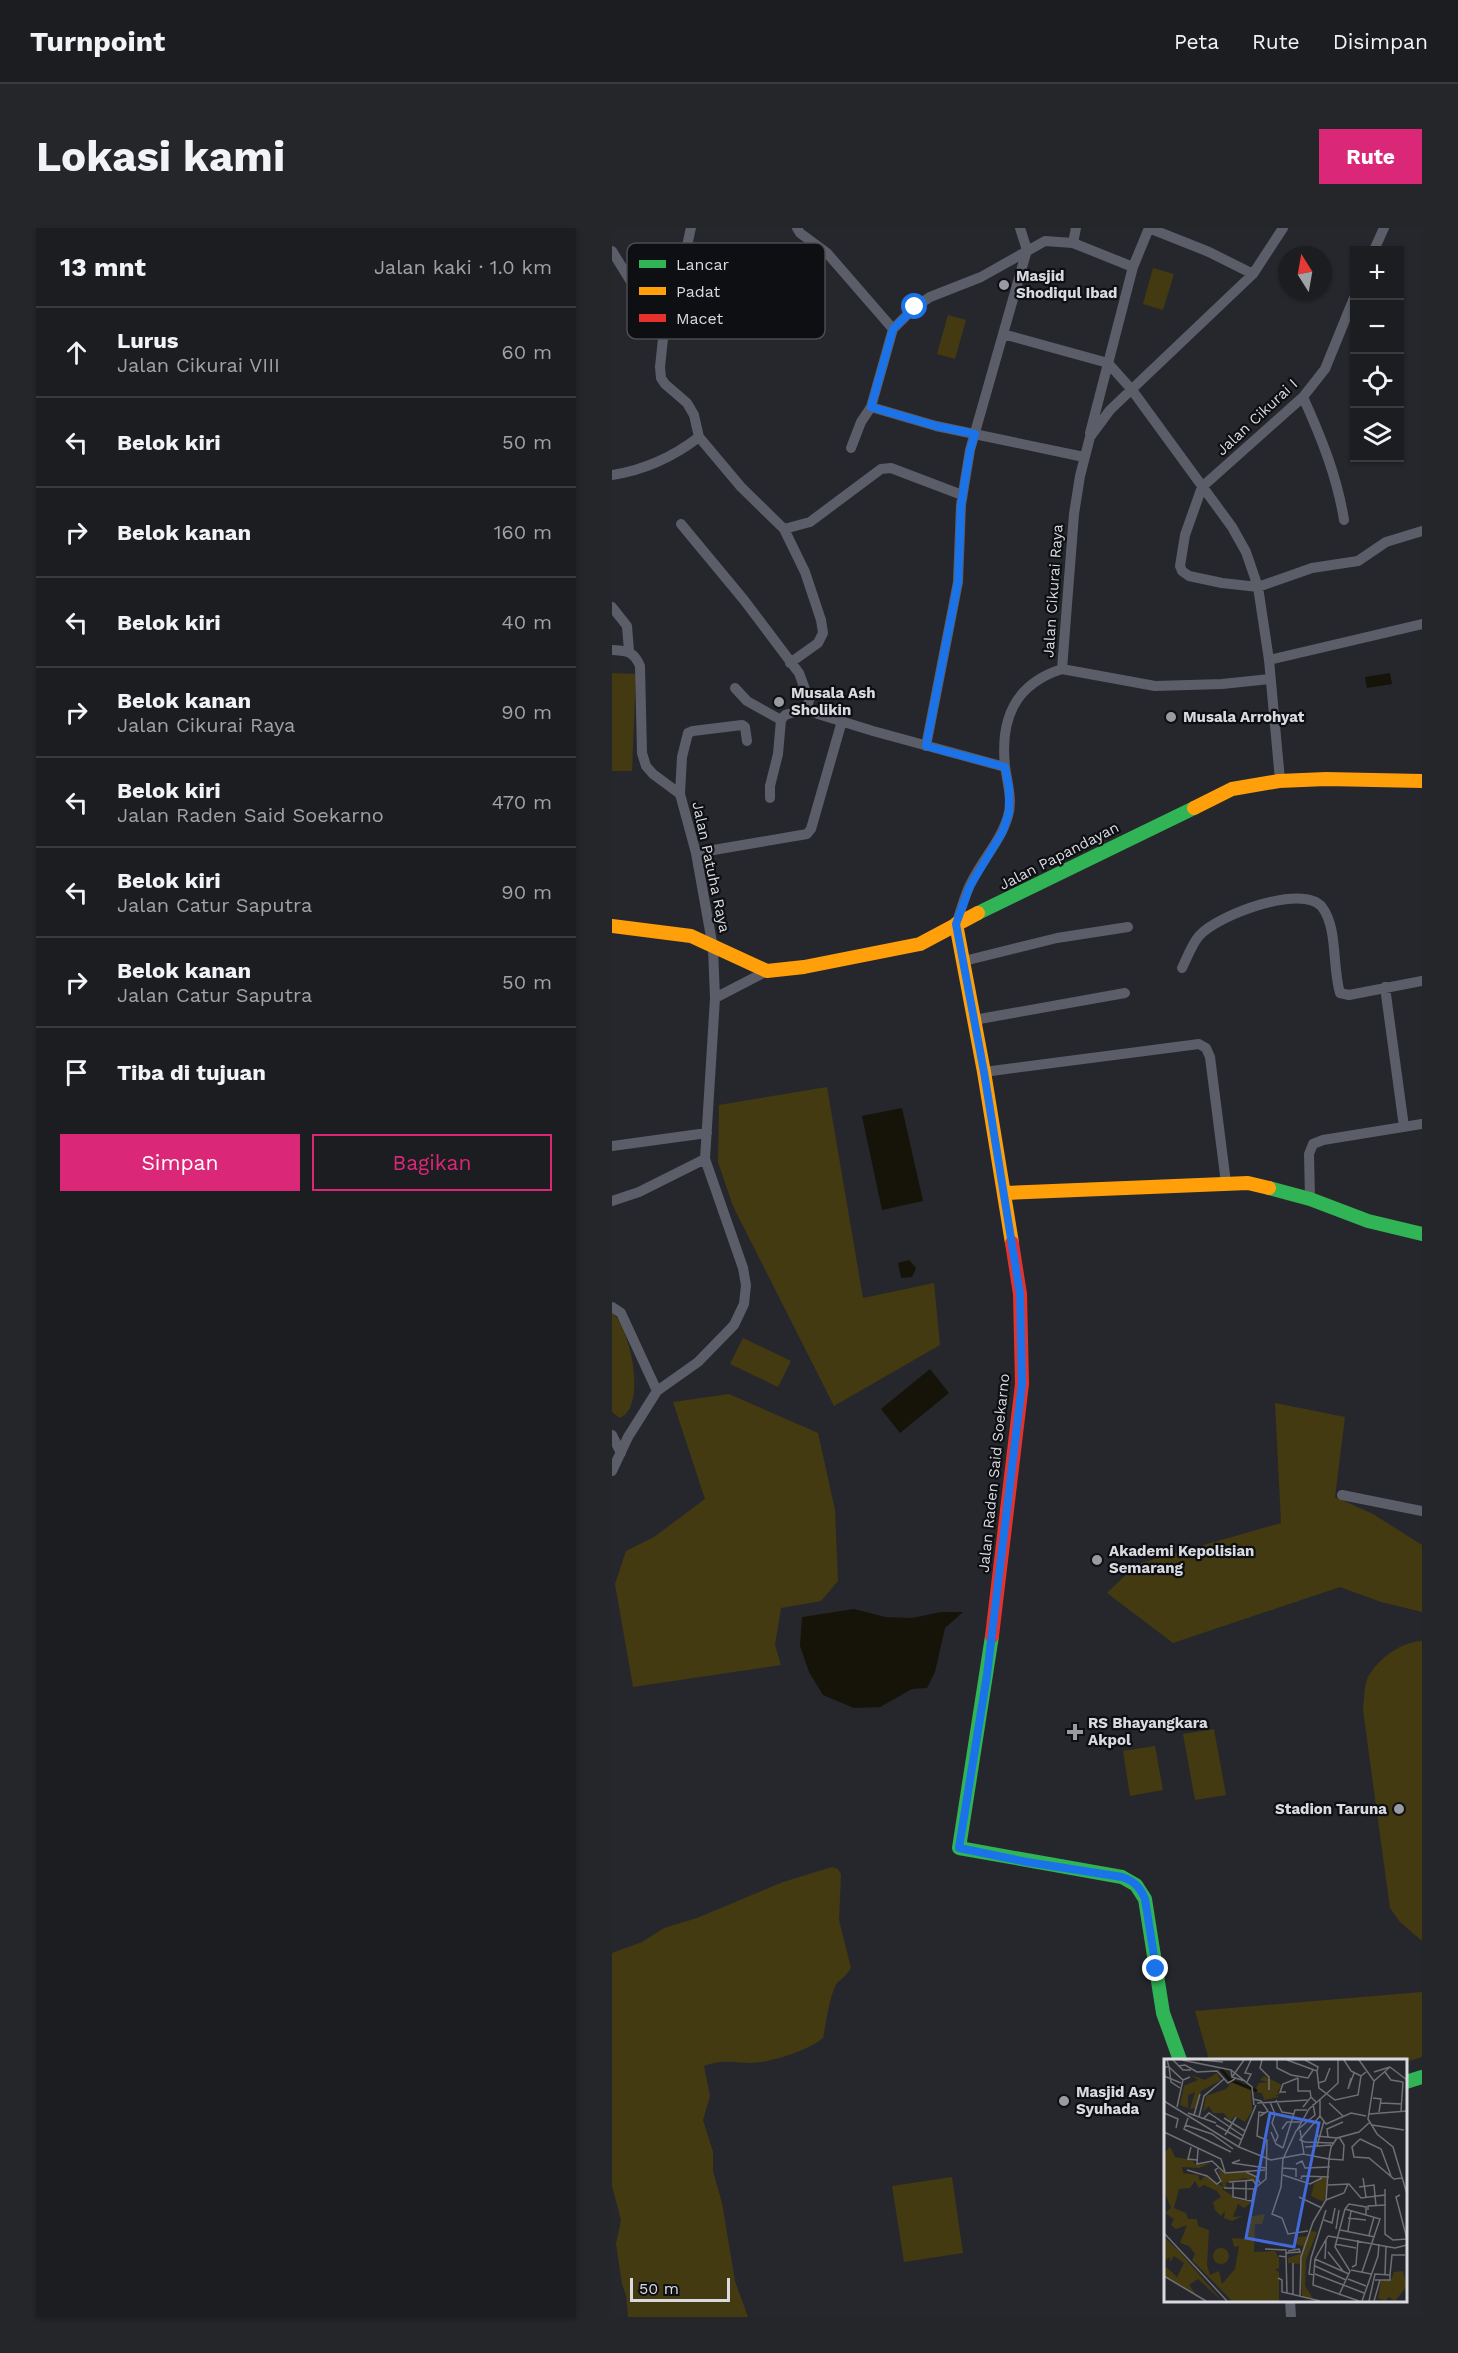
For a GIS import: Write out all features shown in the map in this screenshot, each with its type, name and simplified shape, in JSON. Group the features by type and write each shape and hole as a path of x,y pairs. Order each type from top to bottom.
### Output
{"street":[{"path":"688,243 691,228"},
{"path":"797,228 814,243"},
{"path":"926,746 958,582 962,495 975,434 1026,250 1020,228"},
{"path":"1073,243 1076,228"},
{"path":"1149,228 1209,252 1253,273"},
{"name":"Jalan Cikurai Raya","path":"956,924 970,886 1003,831 1009,812 1004,743 1006,723 1023,690 1043,675 1062,669 1074,514 1084,457 1133,267 1149,228"},
{"name":"Jalan Cikurai Raya","path":"1089,437 1110,410 1253,273 1283,228"},
{"path":"1376,246 1384,228"},
{"path":"851,448 861,422 871,407 893,329 904,316 930,297 981,277 1045,241 1073,243 1133,267"},
{"path":"612,252 627,275"},
{"path":"825,252 893,329"},
{"name":"Jalan Cikurai I","path":"1202,487 1303,397 1325,369 1353,300"},
{"path":"1003,334 1108,363 1132,390 1232,527 1246,552 1258,587 1269,660 1280,780"},
{"path":"663,339 661,378 687,404 694,416 699,437 741,487 784,529 805,572 823,633 818,643 790,663"},
{"path":"1303,397 1326,450 1337,483 1344,520"},
{"path":"871,407 936,426 1084,457"},
{"path":"612,475 655,464 682,451 699,437"},
{"path":"784,529 810,522 881,469 891,468 962,495"},
{"path":"1202,487 1185,535 1180,566 1182,571 1189,576 1222,583 1258,587 1312,568 1359,561 1386,542 1422,531"},
{"path":"681,524 799,673 809,700 807,708"},
{"name":"Jalan Patuha Raya","path":"612,607 627,626 629,651 636,657 640,666 642,753 646,766 652,774 680,794 696,853 713,948 715,998 705,1160"},
{"path":"1269,660 1422,624"},
{"path":"612,650 629,651"},
{"path":"1062,669 1155,686 1270,680"},
{"path":"735,688 747,701 781,720"},
{"path":"770,798 781,720 785,716 807,708 842,721 1005,767"},
{"path":"696,853 807,834 811,829 842,721"},
{"path":"680,794 682,757 688,733 742,725 745,727 747,741"},
{"name":"Jalan Papandayan","path":"612,926 680,933 703,941 713,948 767,971 804,967 920,944 956,924 1232,789 1280,780 1422,781"},
{"path":"1182,968 1200,935 1227,916 1279,900 1309,898 1318,902 1330,920 1340,993 1349,995 1422,981"},
{"name":"Jalan Raden Said Soekarno","path":"956,924 1005,1193 1022,1307 1022,1384 987,1675 959,1848 1122,1877 1131,1880 1141,1889 1145,1899 1163,2013 1179,2059"},
{"path":"964,961 1057,938 1128,927"},
{"path":"715,998 767,971"},
{"path":"1385,987 1404,1127"},
{"path":"974,1020 1125,993"},
{"path":"984,1072 1199,1044 1206,1048 1210,1057 1226,1183"},
{"path":"1311,1199 1309,1154 1313,1144 1323,1140 1422,1124"},
{"path":"612,1146 707,1134"},
{"path":"612,1201 639,1192 705,1160 746,1278 744,1304 734,1325 698,1362 657,1391 628,1437 612,1471"},
{"path":"1005,1193 1248,1183 1311,1199 1368,1221 1422,1234"},
{"path":"612,1307 621,1313 657,1391"},
{"path":"612,1435 621,1453"},
{"path":"1342,1495 1422,1511"},
{"path":"1407,2082 1422,2077"},
{"path":"1290,2302 1291,2317"}],"shaded area":[{"path":"1153,268 1174,274 1163,310 1143,304"},
{"path":"948,315 966,320 955,359 937,354"},
{"path":"612,673 636,674 632,771 612,771"},
{"path":"1390,673 1392,684 1367,688 1365,677"},
{"path":"827,1087 863,1298 934,1283 940,1345 834,1406 733,1206 718,1162 719,1105"},
{"path":"902,1108 923,1201 882,1210 862,1116"},
{"path":"909,1260 916,1268 912,1277 901,1278 898,1263"},
{"path":"612,1313 625,1334 633,1367 633,1399 628,1411 620,1418 612,1412"},
{"path":"743,1338 791,1361 778,1387 730,1364"},
{"path":"930,1369 949,1393 900,1433 881,1409"},
{"path":"729,1394 818,1433 835,1510 838,1581 821,1601 781,1608 775,1645 781,1665 633,1687 615,1584 626,1551 654,1537 705,1499 673,1402"},
{"path":"1275,1403 1345,1417 1335,1497 1373,1514 1422,1545 1422,1612 1381,1602 1340,1587 1173,1643 1107,1593 1137,1564 1281,1523"},
{"path":"854,1609 885,1617 912,1618 941,1612 963,1612 945,1628 935,1672 927,1688 912,1689 880,1707 854,1708 823,1695 809,1672 800,1646 802,1617"},
{"name":"Stadion Taruna","path":"1422,1641 1422,1941 1400,1922 1390,1908 1363,1710 1368,1677 1378,1664 1391,1652 1406,1644"},
{"path":"1214,1729 1226,1795 1195,1800 1183,1734"},
{"path":"1155,1746 1163,1790 1130,1796 1123,1751"},
{"path":"832,1867 838,1869 841,1874 839,1920 851,1968 835,1986 823,2038 799,2051 768,2061 723,2062 704,2066 710,2096 703,2120 713,2152 713,2171 722,2203 735,2281 748,2317 628,2317 616,2244 621,2220 612,2186 612,1953 642,1942 664,1928 697,1918 783,1882"},
{"path":"1422,1992 1422,2057 1407,2062 1407,2059 1209,2059 1195,2011"},
{"path":"952,2177 963,2253 904,2262 892,2186"}],"traffic: fast":[{"path":"978,913 1194,808"},
{"path":"1269,1188 1310,1199 1368,1221 1422,1234"},
{"path":"992,1636 959,1848 1122,1877 1136,1885 1145,1899 1163,2013 1180,2059"},
{"path":"1407,2082 1422,2077"}],"traffic: slow":[{"path":"1194,808 1232,789 1279,781 1326,779 1422,781"},
{"path":"612,926 691,936 767,971 804,967 920,944 978,913"},
{"path":"956,924 984,1072 1012,1243"},
{"path":"1005,1193 1248,1183 1269,1188"}],"traffic: jam":[{"path":"992,1636 1022,1384 1020,1294 1012,1243"}],"place":[{"name":"Masjid Shodiqul Ibad","path":"1004,285"},
{"name":"Musala Ash Sholikin","path":"779,702"},
{"name":"Musala Arrohyat","path":"1171,717"},
{"name":"Akademi Kepolisian Semarang","path":"1097,1560"},
{"name":"RS Bhayangkara Akpol","path":"1075,1732"},
{"name":"Stadion Taruna","path":"1399,1809"},
{"name":"Masjid Asy Syuhada","path":"1064,2101"}],"route":[{"path":"915,307 893,329 871,407 936,426 975,434 970,450 961,505 958,582 926,746 1005,767 1009,788 1009,812 1003,831 970,886 956,924 1005,1193 1022,1307 1022,1384 1011,1482 987,1675 959,1848 1131,1880 1141,1889 1145,1899 1156,1969"}]}
